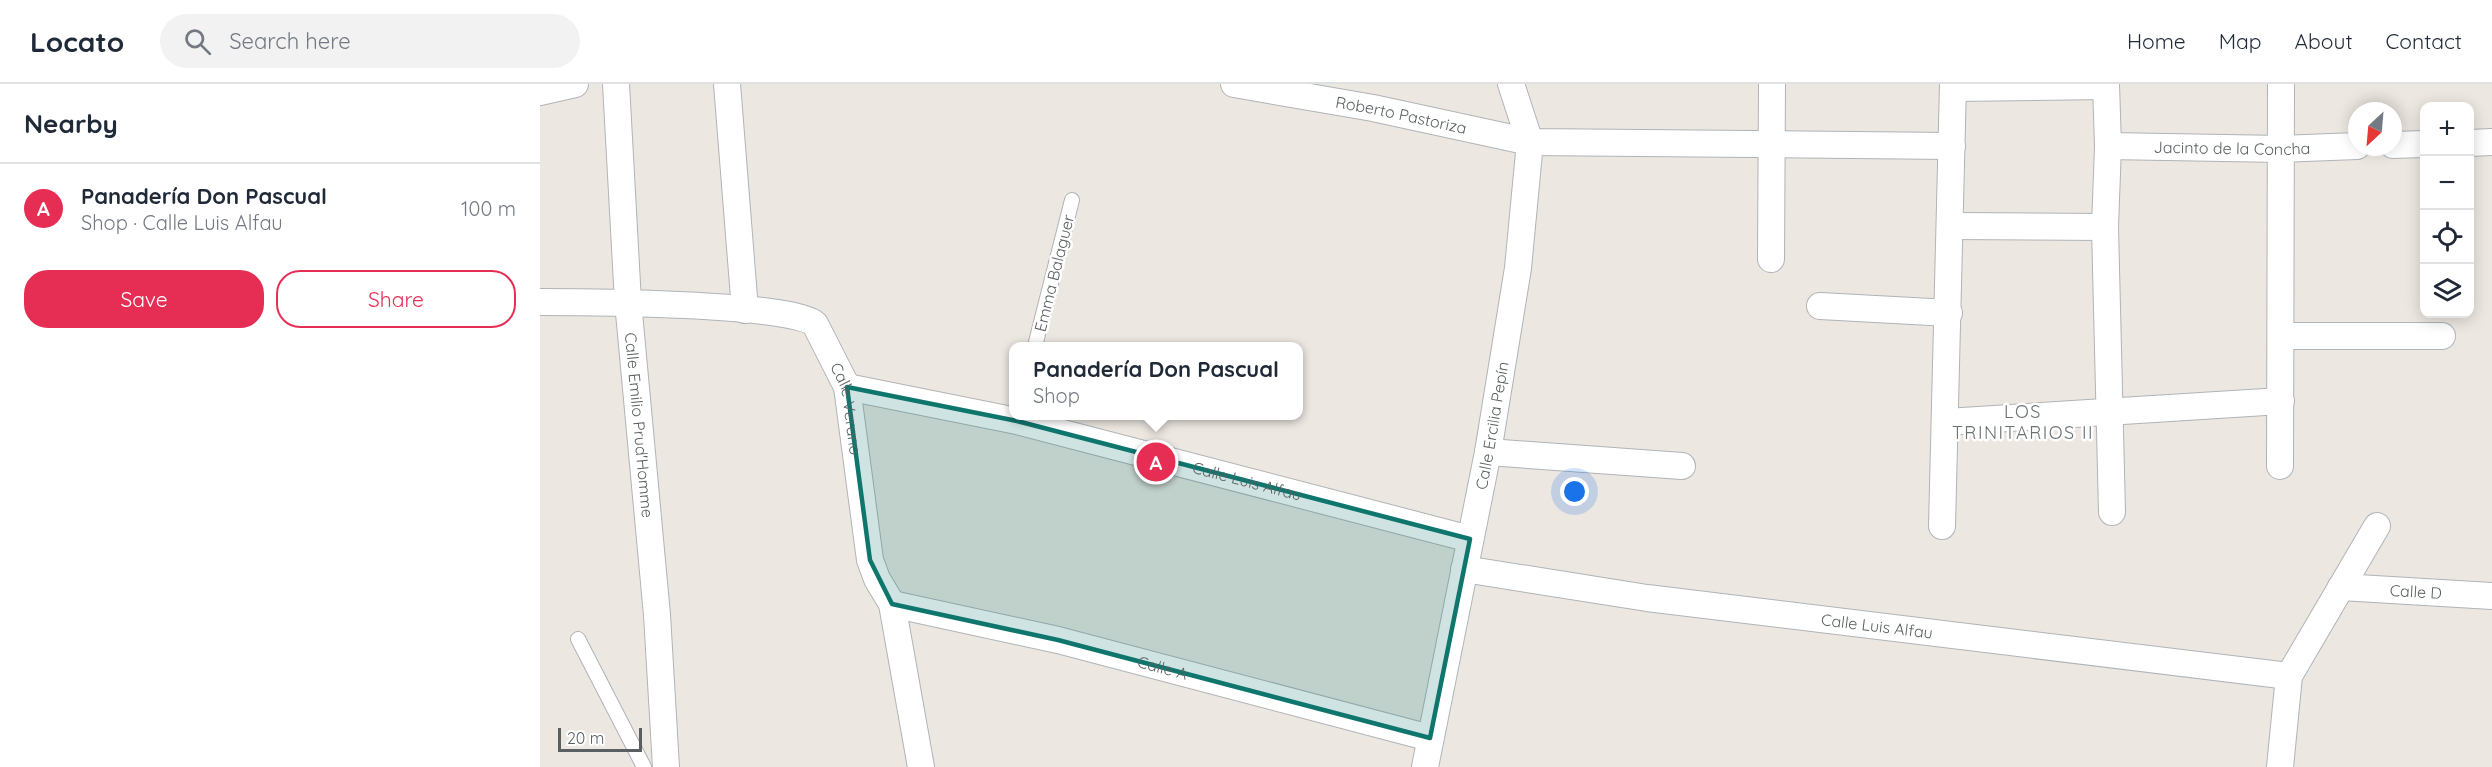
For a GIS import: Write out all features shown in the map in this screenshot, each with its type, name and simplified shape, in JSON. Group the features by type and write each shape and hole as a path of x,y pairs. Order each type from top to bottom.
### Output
{"street":[{"path":"540,92 575,84"},
{"name":"Calle Emilio Prud'Homme","path":"616,84 628,303 657,615 666,767"},
{"path":"727,84 745,310"},
{"name":"Roberto Pastoriza","path":"1234,84 1373,108 1530,142 1952,146"},
{"name":"Calle Ercilia Pepín","path":"1425,767 1488,452 1518,268 1530,142 1511,84"},
{"path":"1771,259 1772,84"},
{"path":"2280,466 2281,84"},
{"path":"1942,526 1952,226 1954,86 2106,85 2108,146 2105,227 2112,512"},
{"path":"2474,143 2492,142"},
{"path":"2402,145 2420,144"},
{"name":"Jacinto de la Concha","path":"2108,146 2282,148 2348,146"},
{"path":"1952,226 2105,227"},
{"name":"Calle Verano","path":"540,302 628,303 745,310 789,315 812,321 847,387 870,560 877,579 892,604 921,767"},
{"path":"1820,306 1949,313"},
{"path":"2281,336 2442,336"},
{"name":"Calle Luis Alfau","path":"847,387 1009,416"},
{"path":"1946,422 2281,401"},
{"name":"Calle Luis Alfau","path":"1025,420 1470,539"},
{"path":"1488,452 1682,466"},
{"path":"2280,767 2289,676 2377,526"},
{"name":"Calle Luis Alfau","path":"1464,569 1647,598 2289,676"},
{"name":"Calle D","path":"2341,587 2492,596"},
{"name":"Calle A","path":"892,604 1058,640 1430,738"}],"lane":[{"name":"Emma Balaguer","path":"1036,342 1072,200"},
{"path":"579,639 644,767"}],"highlighted area":[{"path":"847,387 1017,421 1470,539 1430,738 1058,640 892,604 870,560"}],"place":[{"name":"Panadería Don Pascual","path":"1156,462"}],"district":[{"name":"LOS TRINITARIOS II","path":"2023,422"}]}
